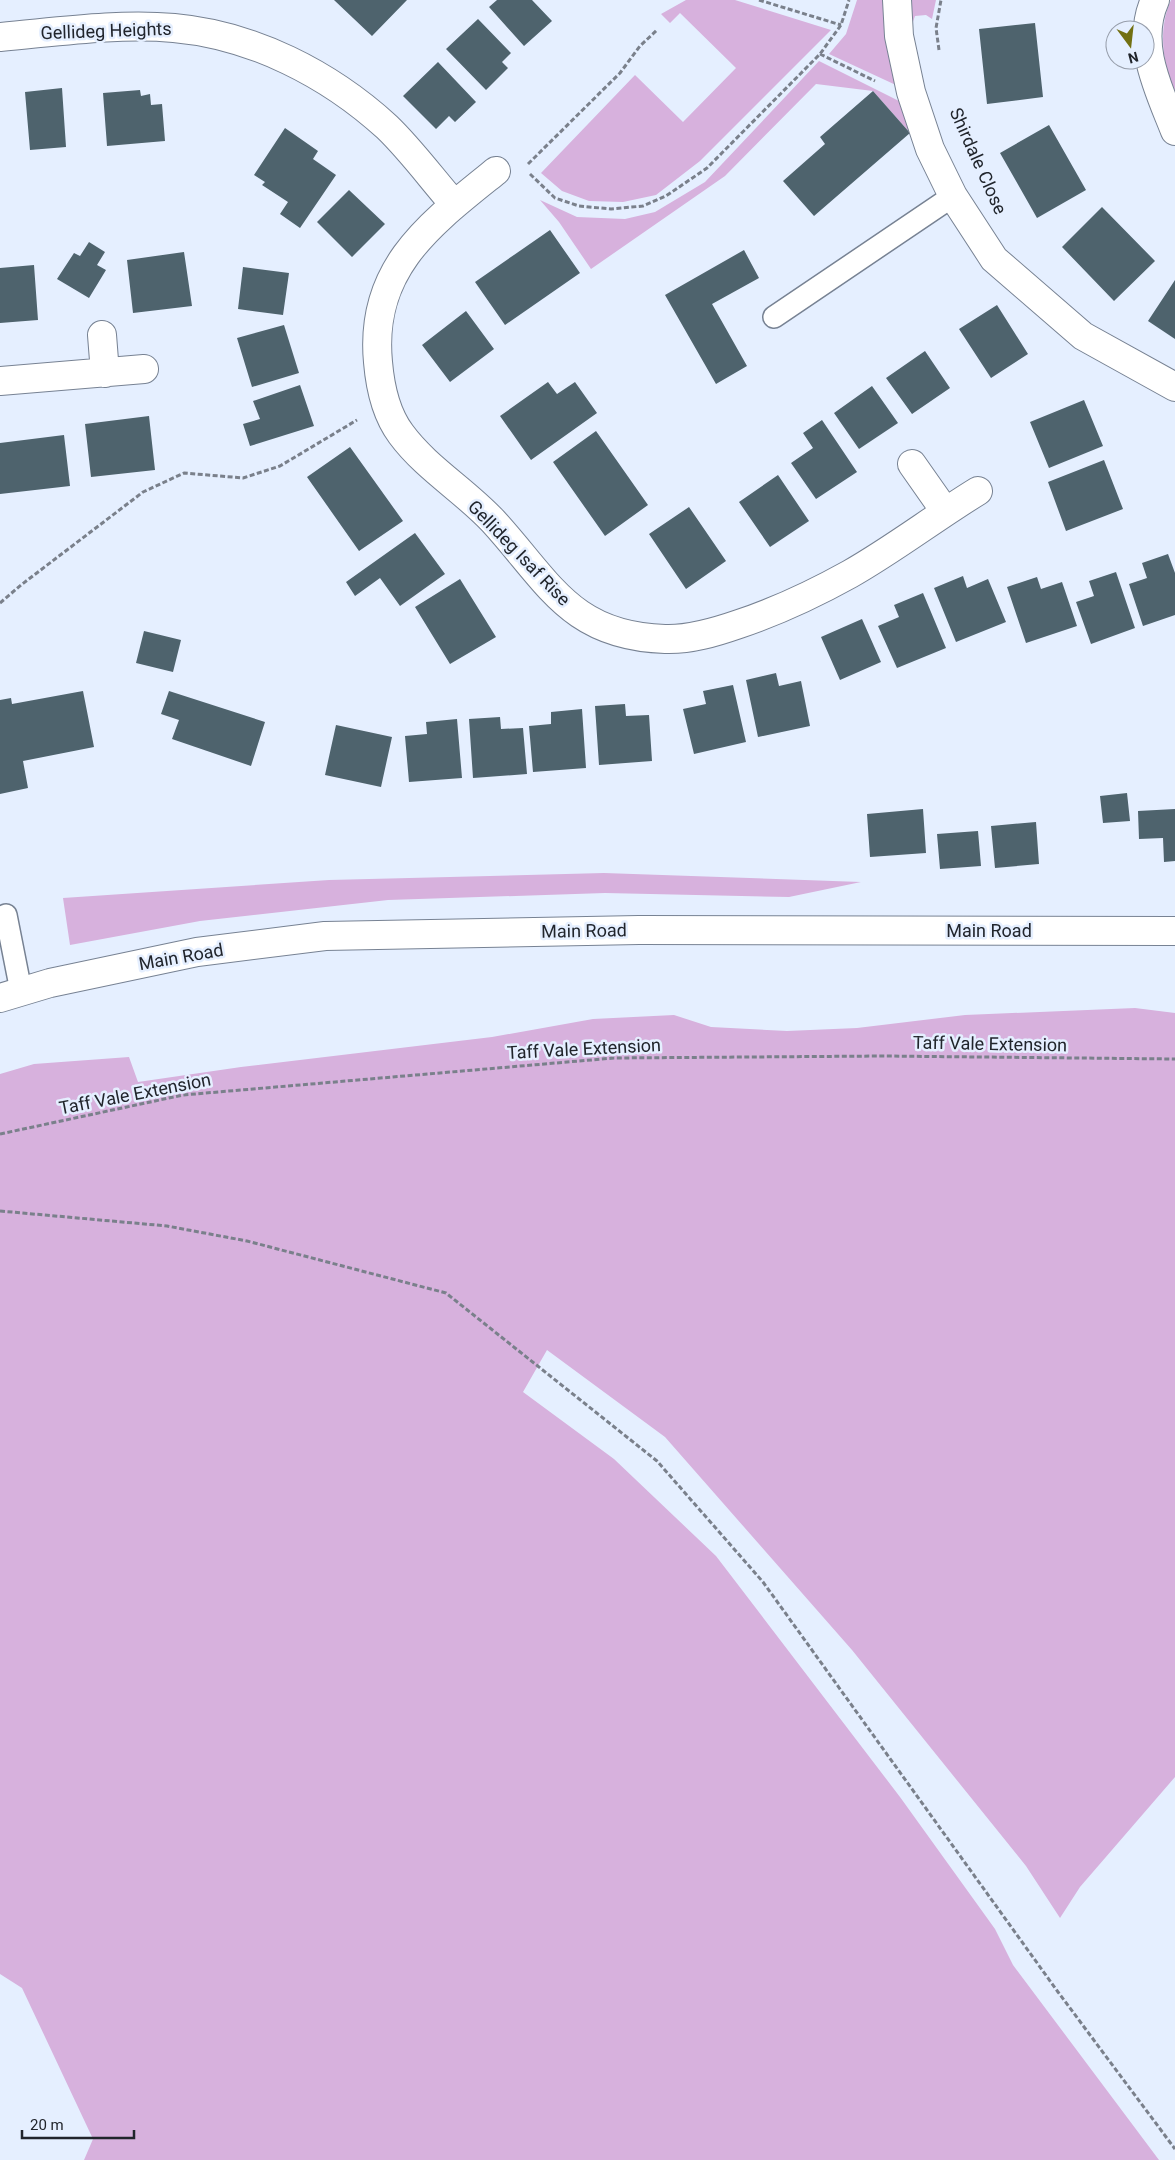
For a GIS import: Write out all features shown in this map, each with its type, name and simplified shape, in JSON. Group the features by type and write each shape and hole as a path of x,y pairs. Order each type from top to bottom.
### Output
{"street":[{"path":"897,0 899,36 911,92 930,149 953,196 994,259 1032,294 1083,336 1175,387"},
{"path":"1155,0 1146,40 1154,76 1175,131"},
{"name":"Gellideg Heights","path":"0,37 133,27 174,28 213,34 265,49 338,87 388,128 454,204"},
{"name":"Gellideg Isaf Rise","path":"496,170 454,204 413,243 390,279 378,316 376,345 379,376 385,402 400,432 422,458 492,520 553,593 579,615 622,634 667,639 714,633 768,615 816,593 852,573 945,511 978,492"},
{"path":"102,335 105,373"},
{"path":"0,382 144,369"},
{"path":"912,464 945,511"},
{"name":"Main Road","path":"10,995 50,983 197,952 325,936 639,930 1175,931"}],"lane":[{"path":"774,317 953,196"},
{"path":"6,915 10,995"}],"path":[{"path":"759,0 841,25"},
{"path":"657,30 640,46 620,73 524,168 555,198 579,206 612,209 643,206 666,196 707,168 820,54 841,25 849,0"},
{"path":"939,53 936,28 941,0"},
{"path":"820,54 900,94 911,92"},
{"path":"0,603 143,492 184,472 243,478 280,466 385,402"},
{"name":"Taff Vale Extension","path":"0,1134 183,1095 614,1058 883,1056 1175,1059"},
{"path":"0,1211 166,1226 247,1242 446,1293 657,1461 763,1582 1058,1992 1175,2149"}],"shaded area":[{"path":"686,0 735,0 831,30 700,161 656,195 623,202 589,201 562,191 541,173 635,75 683,122 736,68 680,13 670,23 661,14"},
{"path":"857,0 886,0 898,86 829,54 846,34"},
{"path":"907,0 936,0 932,19 926,15 915,16 908,36"},
{"path":"1171,0 1175,0 1175,91 1167,69 1163,46 1164,22"},
{"path":"819,61 903,103 910,133 873,91 816,84 725,176 591,269 559,222 540,200 577,217 625,219 655,212 705,182"},
{"path":"604,873 861,882 789,897 605,893 388,900 200,921 70,945 63,898 329,880"},
{"path":"1135,1008 1175,1013 1175,1777 1080,1887 1060,1918 1026,1866 852,1650 665,1437 547,1350 523,1392 614,1459 716,1556 900,1797 995,1929 1013,1965 1159,2160 84,2160 93,2139 22,1988 0,1974 0,1074 34,1064 129,1057 138,1082 241,1067 492,1037 593,1019 674,1015 711,1027 787,1031 857,1028 965,1015"}],"building":[{"path":"334,0 407,0 372,36"},
{"path":"497,0 532,0 552,21 524,46 489,7"},
{"path":"478,19 511,53 502,62 508,68 486,90 446,49"},
{"path":"1035,23 1043,97 987,104 979,29"},
{"path":"438,62 476,102 455,122 449,116 436,129 403,96"},
{"path":"62,88 66,147 30,150 25,92"},
{"path":"140,90 141,96 150,94 151,105 162,104 165,141 107,146 103,93"},
{"path":"873,91 910,133 814,216 783,181 825,144 820,137"},
{"path":"1049,125 1086,190 1037,218 1000,153"},
{"path":"285,128 318,151 313,159 336,175 300,228 280,214 288,202 262,185 265,182 254,175"},
{"path":"349,190 385,224 352,257 317,222"},
{"path":"1102,207 1155,261 1114,301 1062,247"},
{"path":"550,230 580,273 505,325 475,282"},
{"path":"89,242 105,252 97,265 106,270 89,298 57,279 74,253 80,256"},
{"path":"744,250 759,278 712,304 747,366 716,384 665,295"},
{"path":"184,252 192,306 133,313 127,260"},
{"path":"34,265 38,320 0,323 0,268"},
{"path":"243,267 289,273 283,315 238,309"},
{"path":"1175,280 1175,339 1148,321"},
{"path":"997,305 1028,354 991,378 959,329"},
{"path":"466,311 494,349 450,382 422,345"},
{"path":"284,325 299,373 252,387 237,338"},
{"path":"925,351 950,388 912,414 886,378"},
{"path":"548,382 557,394 575,382 597,413 531,460 500,416"},
{"path":"300,385 314,426 250,446 243,424 260,419 253,401"},
{"path":"872,386 898,423 859,449 834,413"},
{"path":"1084,400 1103,446 1049,468 1030,422"},
{"path":"149,416 155,470 91,477 85,424"},
{"path":"822,420 857,472 816,499 791,463 813,448 803,433"},
{"path":"596,431 648,505 605,536 553,462"},
{"path":"64,435 70,486 0,494 0,443"},
{"path":"350,447 403,521 359,551 307,477"},
{"path":"1104,460 1123,509 1066,531 1048,482"},
{"path":"778,475 809,521 770,547 739,502"},
{"path":"689,507 726,561 686,589 649,534"},
{"path":"415,533 445,574 400,606 380,578 355,596 346,582"},
{"path":"1168,554 1175,573 1175,615 1143,626 1129,584 1147,578 1142,563"},
{"path":"1116,572 1135,628 1091,644 1076,602 1094,596 1089,581"},
{"path":"963,576 967,588 988,579 1006,622 956,642 934,588"},
{"path":"1037,577 1041,589 1062,582 1077,626 1026,643 1007,587"},
{"path":"460,579 496,637 450,664 415,607"},
{"path":"923,593 946,648 897,668 878,626 899,617 894,605"},
{"path":"862,619 881,662 840,680 821,637"},
{"path":"144,631 181,640 173,672 136,663"},
{"path":"776,673 779,686 801,681 810,726 758,737 746,680"},
{"path":"733,685 746,742 694,754 683,709 706,704 703,691"},
{"path":"83,691 94,747 23,761 28,788 0,794 0,700 11,698 12,704"},
{"path":"169,691 265,722 251,766 172,739 179,720 161,714"},
{"path":"625,704 626,716 649,715 652,761 599,765 595,706"},
{"path":"582,709 586,768 533,772 529,726 551,724 551,712"},
{"path":"500,717 501,729 523,728 527,774 473,778 469,719"},
{"path":"457,719 462,778 409,782 405,736 427,734 426,722"},
{"path":"336,725 392,737 381,787 325,775"},
{"path":"1127,793 1130,821 1103,823 1100,796"},
{"path":"923,809 926,853 870,857 867,814"},
{"path":"1175,809 1175,861 1164,862 1163,838 1139,839 1138,811"},
{"path":"1036,822 1039,864 995,868 991,826"},
{"path":"978,831 981,866 940,869 937,834"}]}
